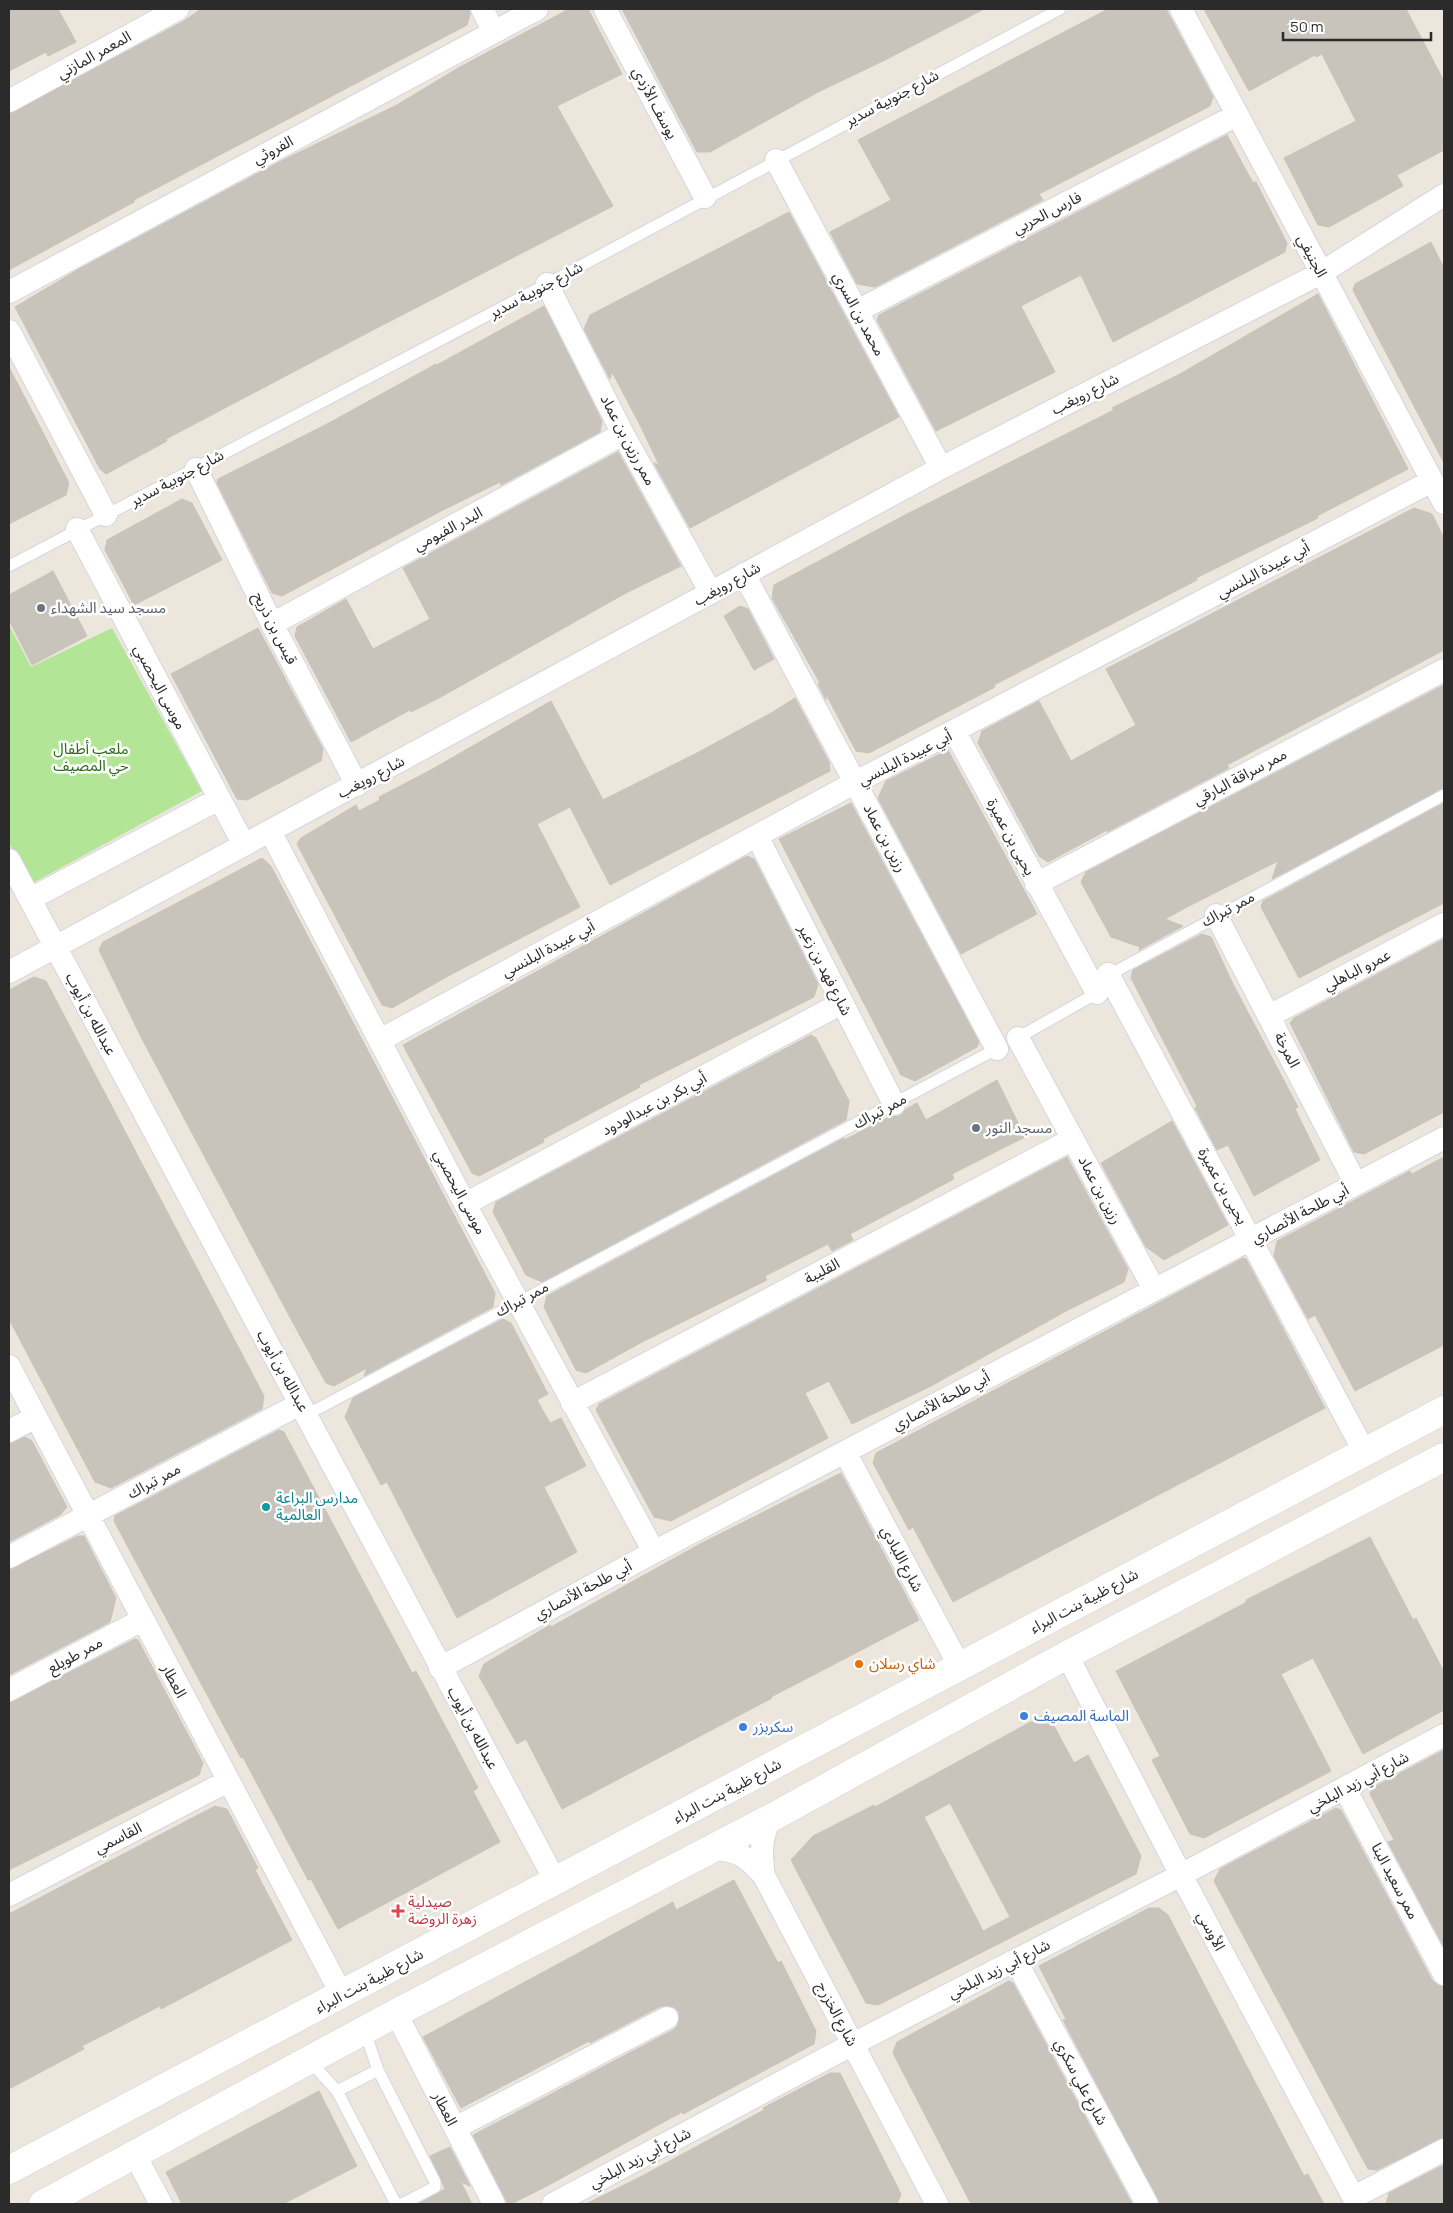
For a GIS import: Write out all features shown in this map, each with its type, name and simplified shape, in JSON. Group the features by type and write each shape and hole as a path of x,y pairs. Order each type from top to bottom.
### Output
{"street":[{"name":"المعمر المازني","path":"9,101 178,9"},
{"path":"482,9 494,32"},
{"name":"الفروثي","path":"9,292 537,9"},
{"name":"يوسف الأزدي","path":"605,9 705,197"},
{"name":"الجنيفي","path":"1181,9 1444,503"},
{"name":"فارس الحربي","path":"857,311 1238,115"},
{"name":"محمد بن السري","path":"776,160 941,468"},
{"name":"شارع رويغب","path":"9,972 941,468 1321,273 1444,195"},
{"name":"ممر رزين بن عماد","path":"547,284 624,434 711,593"},
{"path":"9,331 106,515"},
{"name":"البدر الفيومي","path":"272,624 624,434"},
{"name":"قيس بن ذريح","path":"196,469 272,624 357,785"},
{"name":"أبي عبيدة البلنسي","path":"380,1040 856,782 955,732 1432,481"},
{"name":"موسى اليحصبي","path":"77,530 244,845"},
{"name":"رزين بن عماد","path":"744,574 997,1049"},
{"name":"ممر سراقة البارقي","path":"1036,884 1444,670"},
{"name":"يحيى بن عميرة","path":"955,732 1036,884 1102,984 1252,1239 1364,1451"},
{"path":"30,899 219,799"},
{"name":"موسى اليحصبي","path":"270,831 466,1204 654,1552"},
{"name":"شارع فهد بن زعير","path":"756,836 894,1104"},
{"name":"عبدالله بن أيوب","path":"9,860 556,1882"},
{"name":"المرخة","path":"1216,915 1356,1184"},
{"name":"عمرو الباهلي","path":"1269,1016 1444,924"},
{"name":"أبي بكر بن عبدالودود","path":"466,1204 842,1004"},
{"name":"رزين بن عماد","path":"1018,1038 1154,1289"},
{"name":"أبي طلحة الأنصاري","path":"440,1668 654,1552 1444,1138"},
{"name":"القليبة","path":"572,1402 1073,1139"},
{"name":"العطار","path":"9,1366 342,1995"},
{"name":"ممر تبراك","path":"9,1557 303,1409"},
{"name":"شارع ظبية بنت البراء","path":"9,2170 556,1882 1444,1410"},
{"path":"9,1431 36,1417"},
{"name":"شارع اللبادي","path":"845,1452 960,1667"},
{"path":"43,2204 365,2032 396,2013 771,1818 1067,1655 1444,1457"},
{"name":"ممر طويلع","path":"9,1690 142,1620"},
{"name":"الأوسي","path":"1067,1655 1181,1875 1356,2201"},
{"name":"شارع أبي زيد البلخي","path":"553,2204 853,2044 1181,1875 1444,1735"},
{"name":"القاسمي","path":"9,1895 228,1781"},
{"name":"ممر سعيد البنا","path":"1345,1789 1444,1974"},
{"path":"764,1876 760,1850 765,1828 771,1818"},
{"name":"شارع الخزرج","path":"714,1848 736,1852 746,1857 764,1876 937,2204"},
{"name":"شارع علي سكري","path":"1016,1960 1147,2204"},
{"name":"العطار","path":"396,2013 494,2204"},
{"path":"455,2128 667,2018"},
{"path":"1356,2201 1444,2150"},
{"path":"135,2155 161,2204"}],"lane":[{"name":"شارع جنوبية سدير","path":"9,566 547,284 705,197 1060,9"},
{"name":"ممر تبراك","path":"303,1409 518,1301 1018,1038 1102,984 1216,915 1444,794"},
{"path":"310,2061 336,2091 395,2202 401,2204 435,2187 435,2182 378,2070 365,2032"},
{"path":"336,2091 378,2070"}],"green space":[{"name":"ملعب أطفال حي المصيف","path":"9,625 31,667 112,628 202,791 31,884 9,843"}],"building":[{"path":"9,9 58,9 76,42 48,56 46,52 9,71"},
{"path":"201,9 469,9 470,15 467,25 134,200 134,202 9,270 9,114 184,21"},
{"path":"569,9 588,9 622,74 557,106 613,206 166,439 167,441 106,474 100,469 15,307 79,269 281,161 397,105 458,68"},
{"path":"622,9 984,9 820,91 710,152 697,152"},
{"path":"1108,9 1166,9 1213,97 1210,106 1039,194 1043,200 875,287 857,284 830,232 891,200 858,140"},
{"path":"1204,9 1406,9 1444,81 1444,150 1397,175 1403,186 1329,227 1318,225 1284,158 1356,121 1322,54 1316,57 1315,55 1249,91"},
{"path":"1227,135 1253,183 1256,182 1287,243 1285,252 1113,342 1081,275 1021,306 1055,372 936,431 877,320 879,315"},
{"path":"789,212 899,417 690,528 654,463 659,465 612,372 610,379 584,329 590,315"},
{"path":"1431,242 1444,268 1444,463 1353,290 1355,284"},
{"path":"1318,294 1408,469 1317,516 1318,518 1196,578 1197,580 994,685 995,687 869,753 856,751 826,694 826,700 818,684 820,683 772,598 774,585 903,516 1114,410 1112,408 1180,374"},
{"path":"544,306 602,421 600,432 501,485 500,482 443,510 282,596 272,593 217,483 218,479 327,424"},
{"path":"9,367 69,483 66,495 9,524"},
{"path":"618,452 681,566 626,593 439,698 411,712 410,710 351,742 295,636 297,627 346,599 373,649 430,619 403,568"},
{"path":"182,499 192,503 222,560 134,605 105,550 107,540"},
{"path":"1414,508 1432,514 1444,538 1444,650 1227,765 1229,768 1107,832 1109,829 1048,862 1039,856 978,743 982,731 1039,701 1071,761 1136,725 1106,669"},
{"name":"مسجد سيد الشهداء","path":"53,571 87,636 32,665 9,620 9,595"},
{"path":"740,606 748,609 774,659 754,670 724,616"},
{"path":"258,628 323,749 321,761 247,800 237,799 171,674"},
{"path":"1444,685 1444,788 1272,879 1278,861 1187,907 1165,919 1183,926 1139,950 1140,947 1111,937 1081,882 1086,872"},
{"path":"795,698 829,762 830,771 610,885 570,807 537,824 580,907 450,975 392,1008 382,1005 297,844 301,838 356,805 359,811 380,800 379,797 429,771 551,701 603,800 695,754"},
{"path":"948,750 1037,914 961,954 878,798 886,781"},
{"path":"851,803 979,1042 977,1047 915,1081 901,1075 779,839"},
{"path":"1444,803 1444,903 1299,978 1261,907 1263,901"},
{"path":"747,856 754,859 818,984 814,997 639,1085 640,1087 543,1139 544,1142 479,1176 472,1173 403,1045"},
{"path":"262,858 271,866 495,1293 493,1307 364,1376 367,1368 334,1386 326,1383 292,1321 142,1039 99,950 103,942"},
{"path":"1202,934 1211,937 1234,986 1298,1107 1295,1109 1320,1160 1254,1196 1228,1145 1217,1150 1195,1108 1197,1106 1131,978 1133,970"},
{"path":"1444,939 1444,1112 1364,1154 1354,1152 1290,1023 1294,1018"},
{"path":"34,977 46,981 264,1396 262,1409 111,1488 95,1482 9,1319 9,990"},
{"path":"811,1035 816,1038 849,1101 846,1120 542,1282 526,1275 493,1212 496,1202"},
{"path":"997,1080 1025,1137 952,1174 954,1179 850,1234 853,1240 832,1251 828,1244 765,1276 767,1280 642,1342 586,1373 576,1370 544,1307 547,1296 844,1138 844,1140 891,1116 900,1116 906,1109 917,1103 926,1120"},
{"path":"1172,1121 1228,1225 1164,1260 1146,1247 1101,1163"},
{"path":"1067,1157 1128,1269 1124,1282 1068,1310 931,1386 852,1424 829,1381 805,1393 828,1438 671,1521 654,1517 596,1410 599,1404"},
{"path":"1444,1157 1444,1345 1355,1391 1315,1315 1308,1319 1274,1256 1277,1241 1410,1171 1412,1174"},
{"path":"1243,1258 1246,1259 1325,1408 953,1602 913,1527 909,1530 873,1463 876,1453"},
{"path":"503,1319 511,1323 548,1394 537,1400 550,1423 561,1418 586,1466 544,1487 577,1552 457,1618 387,1482 381,1485 345,1417 353,1398"},
{"path":"279,1430 284,1432 412,1673 416,1671 478,1788 473,1791 500,1842 338,1929 311,1879 308,1880 243,1757 241,1758 114,1521 115,1516"},
{"path":"25,1437 32,1441 67,1507 60,1515 9,1542 9,1444"},
{"path":"841,1473 919,1620 562,1809 526,1739 517,1744 479,1676 484,1664 550,1625 551,1627 700,1544"},
{"path":"78,1536 84,1536 116,1598 110,1622 9,1675 9,1570"},
{"path":"1370,1537 1413,1620 1416,1618 1444,1672 1444,1710 1363,1754 1313,1658 1281,1674 1331,1771 1204,1838 1190,1834 1152,1760 1160,1756 1116,1671 1247,1602 1246,1600"},
{"path":"135,1639 138,1640 203,1763 199,1775 9,1870 9,1703"},
{"path":"1047,1713 1074,1763 1088,1755 1141,1856 1136,1874 878,2005 866,2003 791,1860 813,1836 874,1805 875,1807","holes":["950,1803 1010,1917 983,1931 924,1817"]},
{"path":"1444,1750 1444,1947 1388,1842 1394,1840 1370,1794 1372,1788"},
{"path":"215,1806 227,1809 258,1868 255,1870 292,1940 161,2009 160,2006 82,2046 84,2049 9,2089 9,1914"},
{"path":"1336,1808 1341,1810 1432,1980 1444,1987 1444,2137 1377,2170 1368,2169 1214,1881 1220,1869"},
{"path":"734,1880 778,1963 781,1961 816,2031 814,2044 683,2114 682,2112 547,2186 511,2204 507,2202 473,2135 673,2030 678,2025 679,2012 674,2007 661,2006 590,2043 589,2041 461,2108 423,2037 673,1902 676,1910"},
{"path":"1149,1908 1159,1908 1168,1915 1304,2176 1308,2174 1324,2204 1160,2204 1063,2020 1066,2019 1039,1966"},
{"path":"1009,1981 1013,1983 1132,2204 971,2204 893,2053 897,2042"},
{"path":"830,2073 840,2073 901,2194 897,2204 586,2204 642,2176"},
{"path":"319,2091 357,2166 283,2204 182,2204 166,2172"},
{"path":"450,2147 470,2186 461,2182 472,2204 418,2204 445,2189 430,2156"},
{"path":"1444,2165 1444,2204 1386,2204 1389,2193"}],"place":[{"name":"مسجد سيد الشهداء","path":"41,608"},
{"name":"مسجد النور","path":"976,1128"},
{"name":"مدارس البراعة العالمية","path":"266,1507"},
{"name":"شاي رسلان","path":"859,1664"},
{"name":"الماسة المصيف","path":"1024,1716"},
{"name":"سكربزر","path":"743,1727"},
{"name":"صيدلية زهرة الروضة","path":"398,1911"}]}
